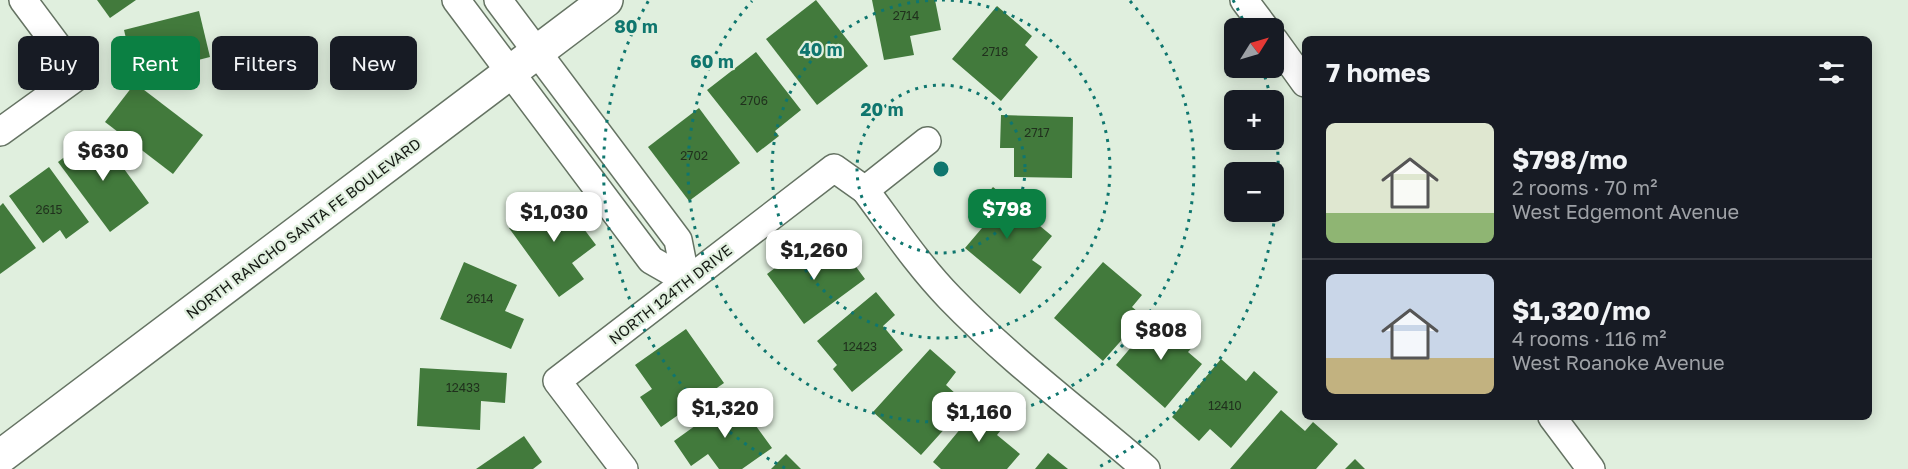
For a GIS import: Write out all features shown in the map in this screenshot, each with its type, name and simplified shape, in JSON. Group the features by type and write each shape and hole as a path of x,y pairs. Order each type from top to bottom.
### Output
{"street":[{"path":"0,132 79,75 23,0"},
{"path":"456,0 651,260 686,280"},
{"path":"498,0 678,240 686,280"},
{"name":"NORTH RANCHO SANTA FE BOULEVARD","path":"0,457 606,0"},
{"path":"1244,0 1258,18"},
{"path":"1284,54 1302,79"},
{"path":"927,141 865,190 928,274 949,297 977,324 1146,469"},
{"name":"NORTH 124TH DRIVE","path":"624,469 557,381 834,168 865,190"},
{"path":"1554,420 1591,469"}],"building":[{"path":"97,0 136,0 110,18"},
{"path":"816,0 868,66 817,105 766,39"},
{"path":"872,0 935,0 941,30 910,36 914,55 884,60"},
{"path":"997,6 1032,36 1025,45 1038,57 1001,101 952,59"},
{"path":"199,11 210,57 200,60 200,36 125,36 124,30"},
{"path":"756,52 801,110 775,131 779,136 757,153 707,90"},
{"path":"130,90 144,90 203,135 173,174 105,122"},
{"path":"699,108 740,163 689,201 648,147"},
{"path":"1001,115 1073,117 1072,178 1014,177 1014,148 1000,148"},
{"path":"97,132 149,203 110,232 58,162"},
{"path":"49,167 89,222 66,239 60,230 43,243 9,196"},
{"path":"993,187 1052,236 1032,260 1042,267 1020,294 965,248 982,228 968,217"},
{"path":"557,193 596,245 572,263 584,279 559,297 509,228"},
{"path":"3,203 36,248 0,274 0,206"},
{"path":"812,240 830,265 846,253 865,279 804,324 767,274"},
{"path":"464,262 517,285 505,311 524,319 511,349 440,319"},
{"path":"1103,262 1142,295 1132,307 1143,316 1103,361 1054,318"},
{"path":"876,292 895,315 883,326 903,350 852,392 833,369 837,365 817,341"},
{"path":"1160,313 1195,344 1188,352 1202,364 1165,408 1116,365"},
{"path":"686,329 724,383 661,427 640,397 652,389 635,365"},
{"path":"930,349 956,372 946,385 967,404 921,455 873,412"},
{"path":"1221,359 1246,381 1254,371 1278,392 1231,448 1210,429 1199,441 1172,417"},
{"path":"420,368 507,373 505,403 481,401 480,430 417,426"},
{"path":"735,397 772,448 742,469 719,469 708,454 691,466 674,441"},
{"path":"985,399 1010,419 997,435 1020,454 1007,469 941,469 933,462"},
{"path":"1281,410 1305,431 1313,422 1338,444 1316,469 1230,469"},
{"path":"524,436 542,462 533,469 476,469"},
{"path":"1048,453 1068,469 1035,469"},
{"path":"786,454 801,469 771,469"},
{"path":"1355,459 1365,469 1345,469"}]}
